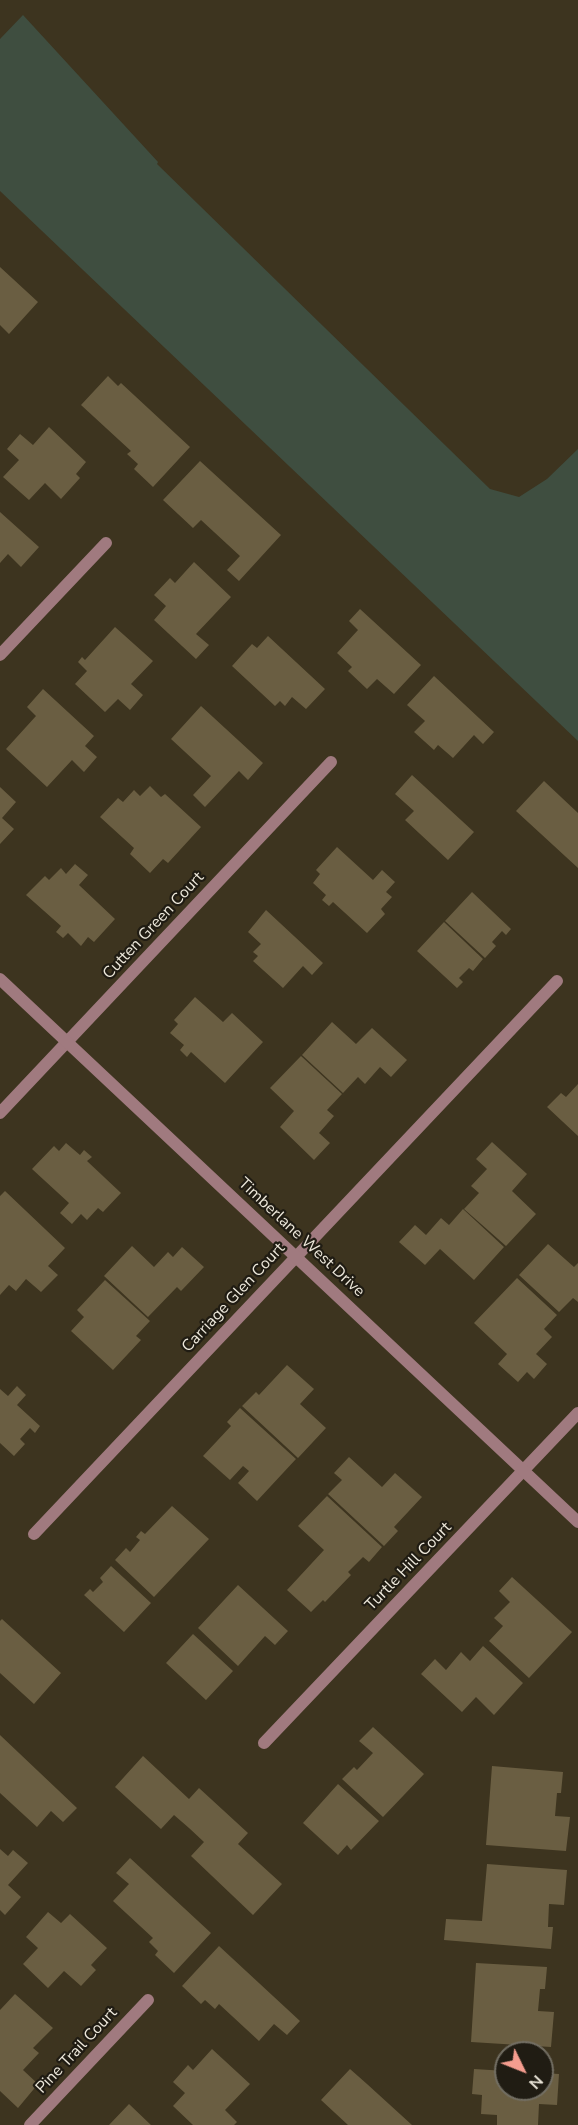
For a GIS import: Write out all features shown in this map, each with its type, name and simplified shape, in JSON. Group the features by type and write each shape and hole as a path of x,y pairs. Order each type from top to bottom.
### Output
{"street":[{"path":"0,655 106,543"},
{"name":"Cutten Green Court","path":"0,1113 331,762"},
{"name":"Timberlane West Drive","path":"0,979 578,1522"},
{"name":"Carriage Glen Court","path":"34,1534 557,981"},
{"name":"Turtle Hill Court","path":"264,1743 578,1413"},
{"name":"Pine Trail Court","path":"30,2125 148,2000"}],"green space":[{"path":"23,15 158,162 157,164 490,489 519,497 547,479 578,449 578,741 0,191 0,39"}],"building":[{"path":"0,267 38,302 9,334 0,325"},
{"path":"108,376 118,386 121,383 190,447 153,487 134,469 138,464 127,454 131,451 81,405"},
{"path":"49,427 86,462 76,474 80,478 61,499 45,483 29,500 3,477 19,460 7,449 20,434 33,445"},
{"path":"200,461 281,535 239,581 227,570 240,556 201,520 193,528 163,500"},
{"path":"0,512 39,547 21,567 8,554 0,563"},
{"path":"194,562 231,597 196,634 209,645 196,659 154,620 166,606 154,595 170,578 175,583"},
{"path":"360,609 421,665 394,694 377,679 367,689 348,671 352,667 337,653 358,630 349,621"},
{"path":"115,627 153,661 131,684 143,695 130,710 118,699 105,712 75,684 87,671 78,662 82,657 85,660"},
{"path":"268,636 325,689 306,709 292,697 285,706 280,701 275,706 232,666 252,644 257,648"},
{"path":"434,676 494,732 483,744 474,735 453,758 438,745 434,750 414,732 425,721 407,705"},
{"path":"43,689 94,736 85,746 97,757 84,772 72,760 47,787 6,749 36,716 27,707"},
{"path":"201,706 263,763 248,780 239,771 205,807 193,795 211,776 171,739"},
{"path":"412,775 474,832 448,860 405,820 414,811 395,794"},
{"path":"544,781 578,813 578,868 516,811"},
{"path":"150,786 161,797 165,794 201,827 168,863 163,859 150,873 130,854 134,848 100,817 118,798 123,802 134,790 140,796"},
{"path":"0,787 16,802 2,818 14,829 0,844"},
{"path":"337,847 373,880 382,870 395,882 386,892 392,897 381,909 385,914 367,933 333,902 329,906 322,900 326,895 313,883 320,874 316,870"},
{"path":"75,864 88,875 79,885 115,919 94,942 88,937 81,946 68,933 63,938 56,932 61,926 26,895 45,876 49,880 61,868 66,874"},
{"path":"472,892 511,929 506,935 502,931 492,942 496,946 485,958 445,921"},
{"path":"266,910 323,963 312,975 303,966 283,988 253,961 258,956 253,952 261,944 248,932"},
{"path":"444,922 483,959 473,971 469,968 459,978 463,982 457,988 417,951"},
{"path":"195,997 223,1022 232,1013 263,1042 225,1083 191,1052 187,1057 180,1050 184,1045 170,1033 178,1024 174,1020"},
{"path":"332,1022 356,1044 372,1028 407,1060 391,1077 380,1067 365,1084 358,1077 343,1093 302,1055"},
{"path":"301,1056 342,1094 327,1110 334,1116 319,1133 330,1143 314,1160 280,1127 294,1111 270,1088"},
{"path":"578,1084 578,1136 547,1107 561,1093 566,1097"},
{"path":"492,1142 527,1174 512,1191 536,1214 506,1246 464,1209 479,1193 471,1186 487,1169 476,1159"},
{"path":"66,1143 80,1155 84,1150 92,1157 87,1161 121,1193 103,1212 98,1208 87,1220 81,1214 72,1224 60,1213 69,1203 32,1169 54,1146 59,1151"},
{"path":"5,1191 65,1248 48,1266 58,1275 41,1292 26,1279 16,1291 9,1285 0,1295 0,1196"},
{"path":"463,1209 504,1247 474,1280 440,1249 425,1265 399,1242 415,1225 426,1235 441,1218 449,1225"},
{"path":"548,1244 574,1267 578,1263 578,1302 573,1298 559,1312 519,1275"},
{"path":"132,1246 154,1267 168,1252 173,1257 182,1247 204,1267 181,1291 177,1287 148,1317 104,1276"},
{"path":"517,1278 557,1315 544,1329 552,1337 536,1354 547,1364 534,1379 527,1372 518,1382 498,1364 507,1354 474,1323"},
{"path":"105,1280 150,1321 136,1336 141,1340 113,1370 71,1331 84,1317 77,1310"},
{"path":"287,1365 314,1389 300,1404 326,1428 298,1458 242,1406 256,1392 259,1395"},
{"path":"17,1386 26,1395 17,1405 40,1426 35,1433 30,1428 20,1439 25,1444 14,1456 0,1443 0,1389 8,1396"},
{"path":"240,1408 296,1459 257,1501 238,1483 249,1471 243,1466 230,1480 203,1456 231,1426 227,1422"},
{"path":"349,1457 382,1487 395,1473 422,1497 394,1527 398,1531 384,1546 328,1494 342,1480 334,1473"},
{"path":"327,1496 382,1547 369,1562 363,1557 348,1572 351,1575 325,1602 323,1600 311,1612 287,1590 324,1550 298,1526"},
{"path":"172,1506 209,1539 154,1597 115,1560 126,1548 130,1552 140,1540 136,1537 141,1531 145,1534"},
{"path":"111,1566 151,1603 124,1632 84,1595 90,1589 93,1592 103,1582 100,1578"},
{"path":"512,1577 572,1632 529,1678 489,1641 503,1626 494,1618 510,1602 499,1591"},
{"path":"238,1585 288,1631 275,1645 265,1636 238,1666 198,1628"},
{"path":"2,1619 61,1673 34,1704 0,1673 0,1621"},
{"path":"193,1634 233,1671 206,1700 166,1663"},
{"path":"483,1646 523,1683 494,1715 476,1697 462,1712 421,1674 435,1659 446,1670 461,1652 470,1661"},
{"path":"373,1727 424,1774 383,1817 342,1779 354,1767 357,1770 373,1753 359,1741"},
{"path":"0,1735 77,1808 63,1822 51,1811 37,1827 0,1793"},
{"path":"143,1756 189,1799 199,1788 248,1833 238,1844 282,1884 253,1915 191,1856 204,1842 189,1828 174,1815 161,1829 115,1787"},
{"path":"492,1766 563,1772 561,1793 557,1793 555,1816 570,1817 566,1851 486,1845"},
{"path":"338,1784 379,1821 351,1850 347,1845 338,1855 303,1823"},
{"path":"0,1849 8,1856 13,1850 28,1863 8,1885 21,1897 5,1915 0,1910"},
{"path":"130,1858 211,1933 174,1973 155,1955 158,1951 149,1942 153,1938 113,1901 129,1884 116,1873"},
{"path":"487,1864 567,1870 564,1905 549,1904 548,1927 553,1927 551,1949 444,1940 446,1919 482,1921"},
{"path":"48,1912 61,1923 70,1914 107,1948 91,1965 96,1970 81,1986 64,1971 48,1988 23,1964 38,1948 26,1937"},
{"path":"219,1946 300,2021 287,2035 274,2024 259,2041 219,2004 215,2009 205,2000 201,2004 182,1986"},
{"path":"476,1963 547,1967 545,1989 540,1989 538,2011 554,2012 552,2041 471,2042"},
{"path":"15,1994 53,2028 33,2048 39,2053 23,2070 38,2084 18,2108 0,2091 0,2010"},
{"path":"212,2049 250,2084 225,2110 237,2122 234,2125 193,2125 173,2106 185,2093 173,2082 188,2065 193,2070"},
{"path":"350,2069 412,2125 348,2125 321,2100"},
{"path":"474,2069 494,2070 494,2101 554,2101 554,2074 559,2074 557,2105 539,2104 538,2125 497,2125 497,2115 481,2114 482,2095 472,2094"},
{"path":"129,2104 151,2125 109,2125"}]}
